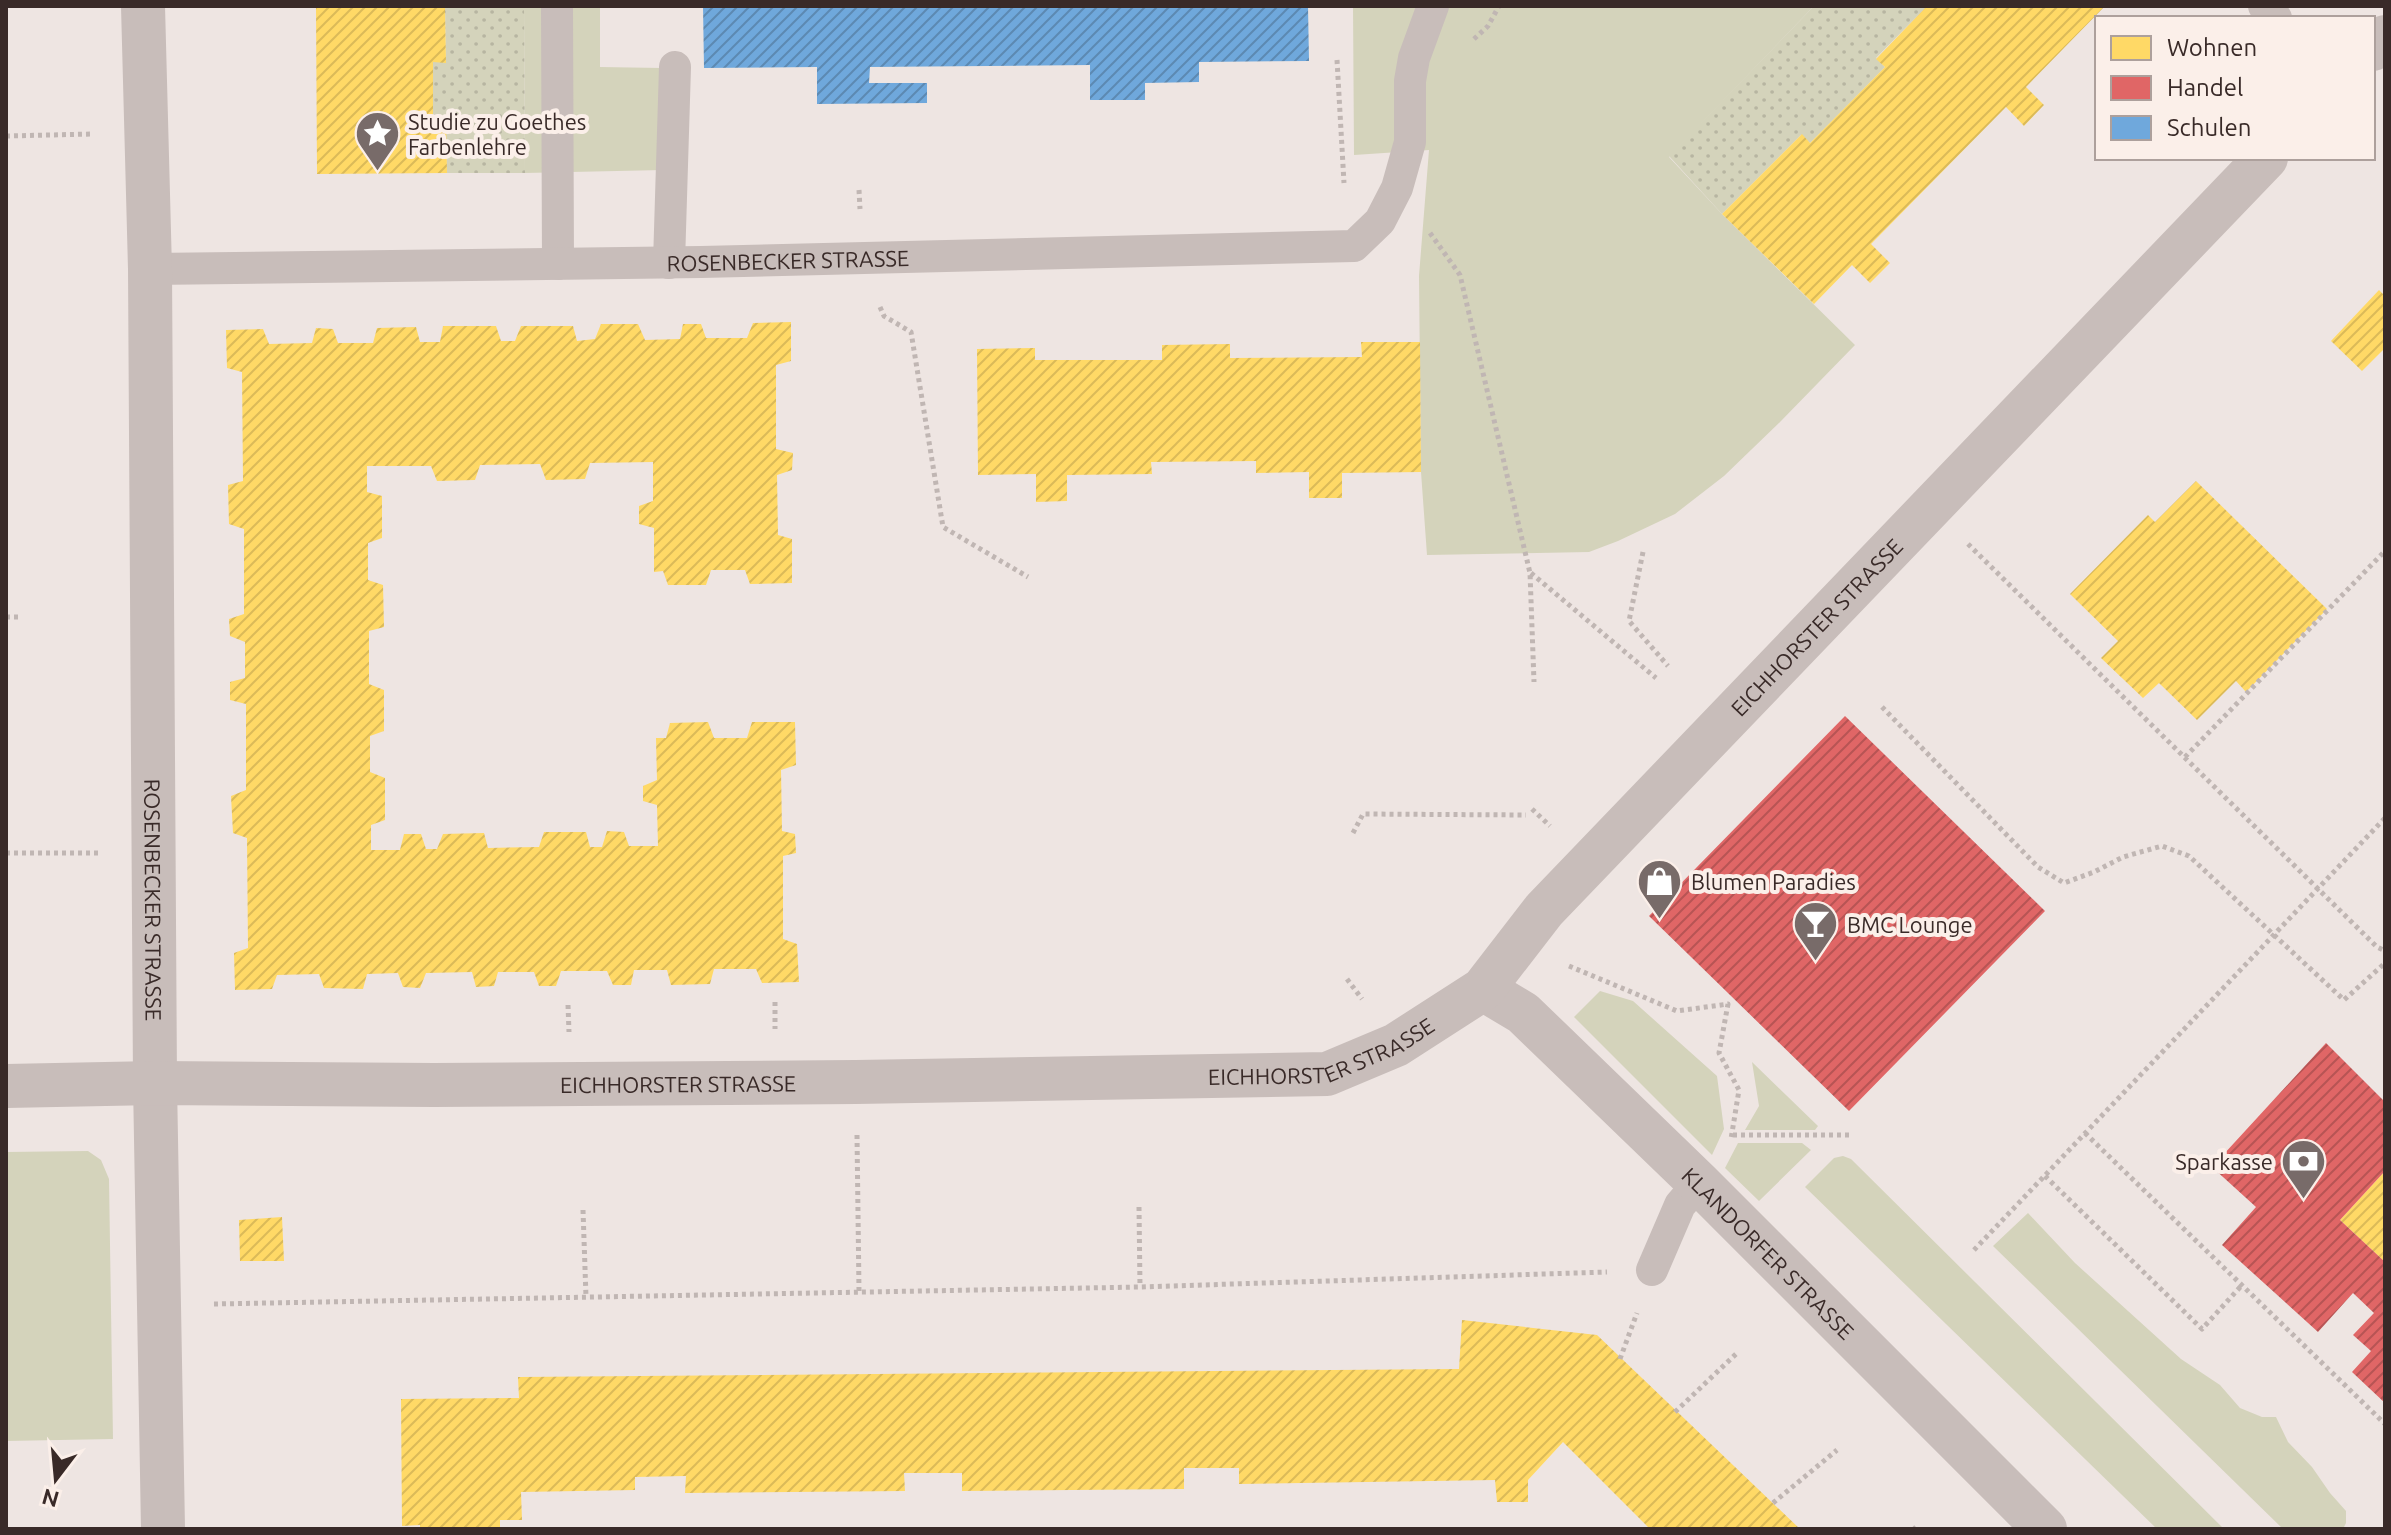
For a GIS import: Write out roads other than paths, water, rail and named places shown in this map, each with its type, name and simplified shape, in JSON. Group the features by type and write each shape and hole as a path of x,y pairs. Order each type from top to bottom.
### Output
{"street":[{"name":"ROSENBECKER STRASSE","path":"143,6 150,269 155,1083 163,1529"},
{"name":"EICHHORSTER STRASSE","path":"6,1086 856,1082 1327,1074 1396,1045 1483,989 1544,910 2264,160"},
{"name":"KLANDORFER STRASSE","path":"1483,989 1523,1013 1699,1183 2045,1529"}],"lane":[{"path":"557,6 558,264"},
{"name":"ROSENBECKER STRASSE","path":"150,269 669,263 1354,246 1380,221 1397,188 1410,142 1410,81 1414,58 1433,6"},
{"path":"669,263 675,67"},
{"path":"1652,1270 1680,1205 1699,1183"}],"place":[{"name":"Studie zu Goethes Farbenlehre","path":"377,173"},
{"name":"Blumen Paradies","path":"1660,920"},
{"name":"BMC Lounge","path":"1816,963"},
{"name":"Sparkasse","path":"2304,1200"}]}
